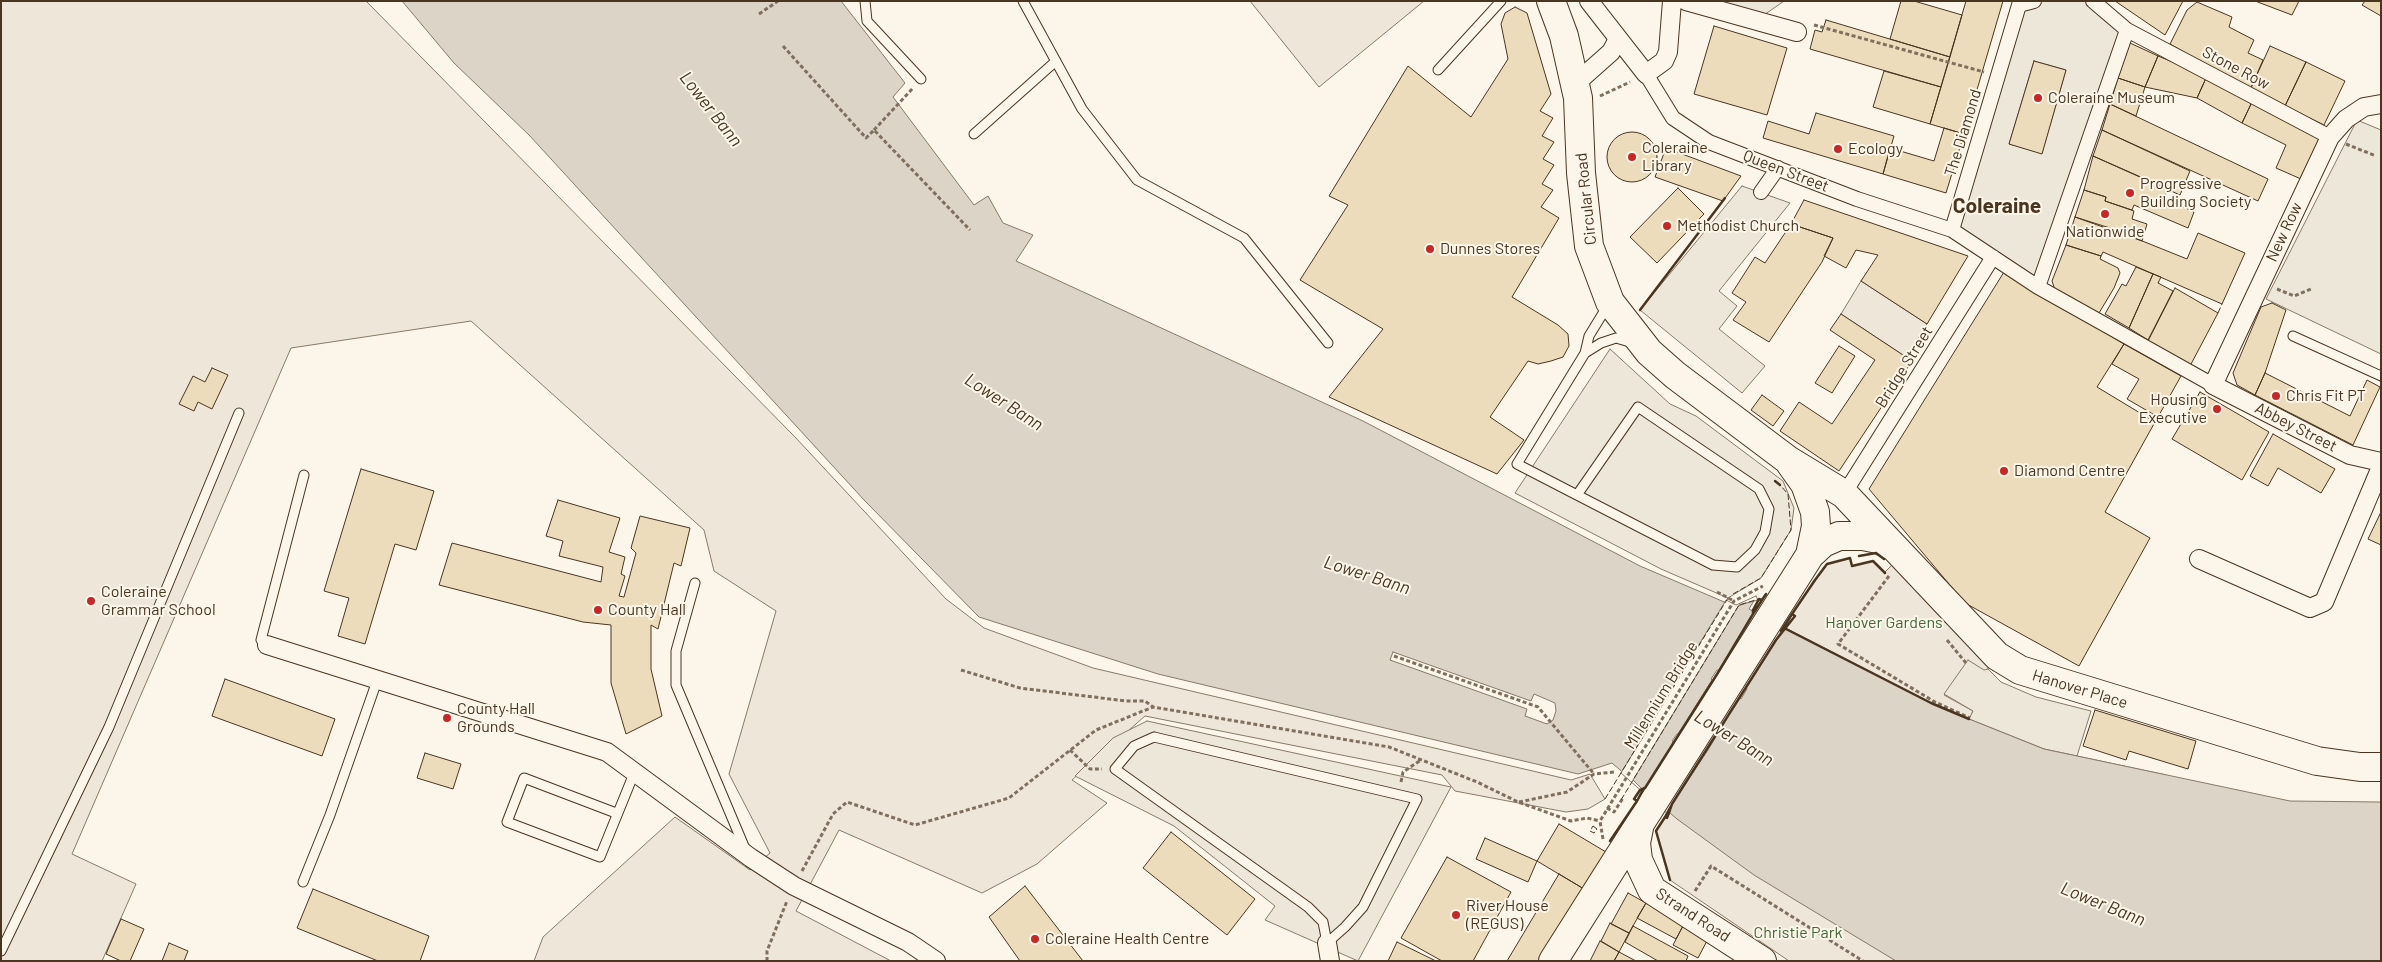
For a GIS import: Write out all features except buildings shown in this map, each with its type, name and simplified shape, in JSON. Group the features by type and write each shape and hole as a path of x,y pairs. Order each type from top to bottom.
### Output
{"main road":[{"name":"Circular Road","path":"1551,1 1564,36 1578,98 1581,172 1589,246 1610,302 1649,352 1675,375 1788,460 1844,494"},
{"path":"1788,460 1805,484 1815,512 1816,526 1810,555"},
{"name":"Hanover Place","path":"1844,494 1892,564 1997,656 2020,670 2317,761 2360,767 2381,767"},
{"path":"1810,555 1822,543 1832,538 1851,536 1878,539 1892,564"},
{"name":"Strand Road","path":"1762,961 1727,948 1652,890 1631,855 1639,828 1810,555"},
{"path":"1553,961 1597,890 1631,855"},
{"path":"1597,890 1607,886 1623,884 1652,890"}],"street":[{"path":"1589,1 1646,74 1664,61 1668,52 1672,1"},
{"path":"1686,1 1797,32"},
{"name":"The Diamond","path":"1952,230 2019,5 2034,1"},
{"path":"2038,287 2127,30 2093,1"},
{"name":"Stone Row","path":"2127,30 2330,137"},
{"path":"1575,84 1611,52 1618,40"},
{"name":"Queen Street","path":"1646,74 1673,118 1709,142 1857,199 1952,230"},
{"name":"New Row","path":"2213,385 2330,137 2346,119 2364,107 2381,104"},
{"path":"1761,192 1778,168"},
{"path":"1952,230 2038,287 2213,385"},
{"name":"Bridge Street","path":"1844,494 1993,257"},
{"name":"Abbey Street","path":"2213,385 2350,456 2381,462"},
{"path":"2199,559 2310,608 2324,602 2381,468"},
{"path":"267,645 378,678 607,752 748,856 794,886 908,942 936,961"},
{"path":"1327,943 1330,961"}],"lane":[{"path":"865,1 867,21 921,79"},
{"path":"1023,1 1082,109 1137,180 1244,238 1328,343"},
{"path":"1438,70 1501,1"},
{"path":"974,134 1056,61"},
{"path":"1577,495 1638,407 1759,489 1769,510 1765,532 1755,550 1737,567 1713,565 1577,495 1518,464 1585,353 1589,336 1610,302"},
{"path":"2293,336 2381,376"},
{"path":"1585,353 1601,343 1616,338 1626,340 1649,352"},
{"path":"1,951 109,727 239,413"},
{"path":"267,645 261,640 304,475"},
{"path":"695,583 676,651 676,685 748,856"},
{"path":"303,882 330,815 378,678"},
{"path":"1154,738 1417,799 1363,907 1327,943 1323,922 1308,907 1115,769 1134,746 1154,738"},
{"path":"616,813 524,778 507,822 600,857 616,813 635,771"}],"path":[{"path":"759,14 778,1"},
{"path":"1797,32 1815,25 1998,76"},
{"path":"783,46 866,138 921,79"},
{"path":"1599,97 1646,74"},
{"path":"874,130 970,230"},
{"path":"2330,137 2376,156"},
{"path":"2261,282 2294,296 2312,289"},
{"path":"1892,564 1896,578"},
{"path":"1892,564 1838,644 1935,702 1970,718"},
{"path":"1717,592 1734,601 1766,584"},
{"name":"Millennium Bridge","path":"1607,808 1734,601"},
{"path":"1942,634 1966,663"},
{"path":"1394,656 1538,707 1594,774"},
{"path":"961,670 1020,688 1145,701 1154,707"},
{"path":"1070,750 1090,769 1115,769"},
{"path":"1398,794 1403,772 1421,760"},
{"path":"1518,802 1567,792 1594,774 1614,772"},
{"path":"1571,821 1587,818 1600,821 1607,808 1614,812 1623,798"},
{"path":"1700,883 1710,866 1863,961"}],"green space":[{"path":"1,1 366,1 795,437 946,599 984,628 1093,668 1571,780 1590,774 1605,799 1588,809 1566,812 1455,791 1442,775 1145,716 1072,780 1107,803 1037,864 982,893 839,830 796,911 891,961 534,961 543,937 675,817 750,870 770,853 729,774 776,611 714,571 704,530 471,321 291,348 72,854 136,884 102,961 1,961"},
{"path":"1250,1 1424,1 1319,87"},
{"path":"1861,281 1927,324 1906,357 1841,314"},
{"name":"Hanover Gardens","path":"1850,558 1852,566 1873,561 1885,572 1895,562 1988,659 1988,669 1944,695 1973,711 1970,718 2044,749 2166,775 2035,758 1781,631 1786,629 1792,614 1827,564"},
{"name":"Christie Park","path":"1672,809 1910,961 1789,961 1670,880 1656,831"}],"shaded area":[{"path":"1714,1 1784,1 1764,15"},
{"path":"2034,1 2093,1 2127,30 2038,287 1952,231 2019,5","holes":["2034,61 2066,70 2042,153 2009,144"]},
{"path":"2357,120 2381,130 2381,354 2266,299"},
{"path":"1742,186 1790,203 1719,291 1737,306 1719,329 1765,366 1742,393 1640,310"},
{"path":"1610,349 1670,404 1696,416 1783,481 1794,508 1791,530 1761,578 1728,598 1661,569 1515,493"},
{"path":"1968,660 1984,670 1988,669 2001,682 2036,697 2091,711 2077,756 2044,749 1969,719 1973,711 1944,694"},
{"path":"1147,721 1451,787 1358,961 1265,920 1275,906 1174,826 1075,776 1113,738"}],"water":[{"name":"Lower Bann","path":"402,1 841,1 905,83 893,97 974,205 988,196 1003,223 1033,235 1016,261 1363,421 1640,566 1736,607 1755,599 1749,609 1931,703 2044,749 2290,801 2381,802 2381,961 1896,961 1754,875 1677,819 1612,763 1578,774 1158,674 979,617 865,501 529,135 454,63"}],"pier":[{"path":"1756,596 1758,600 1739,605 1633,780 1642,789 1645,788 1674,743 1672,741 1753,614 1753,609 1787,627 1781,631 1746,687 1747,689 1741,699 1739,698 1708,750 1672,804 1669,815 1621,773 1726,600 1736,605"},
{"path":"1393,652 1531,701 1534,694 1555,703 1556,711 1553,720 1547,724 1525,716 1527,709 1390,660"}],"fence":[{"path":"2218,313 2222,304"},
{"path":"1733,594 1761,578 1791,530 1788,494 1780,485"},
{"path":"1605,799 1728,598"},
{"path":"1621,800 1739,605 1759,599"},
{"path":"1593,826 1597,829 1594,833 1590,831 1593,826"}],"wall":[{"path":"1640,310 1725,198"},
{"path":"1775,481 1780,485"},
{"path":"1859,556 1876,553 1884,559"},
{"path":"1670,880 1656,831 1665,817 1667,818 1672,804 1776,640 1795,616 1792,614 1815,580 1827,564 1850,558 1852,566 1873,561 1885,573"},
{"path":"1610,841 1637,801 1634,799 1640,790 1645,788 1719,671 1753,614 1759,599 1762,600 1766,594"},
{"path":"1753,614 1762,600"},
{"path":"1781,631 1792,614"},
{"path":"1786,629 1931,703 1969,719"},
{"path":"1637,801 1644,788"},
{"path":"1665,817 1671,806"}],"place":[{"name":"Coleraine Museum","path":"2038,98"},
{"name":"Ecology","path":"1838,149"},
{"name":"Coleraine Library","path":"1632,157"},
{"name":"Progressive Building Society","path":"2130,193"},
{"name":"Nationwide","path":"2105,214"},
{"name":"Methodist Church","path":"1667,226"},
{"name":"Dunnes Stores","path":"1430,249"},
{"name":"Chris Fit PT","path":"2276,396"},
{"name":"Housing Executive","path":"2217,409"},
{"name":"Diamond Centre","path":"2004,471"},
{"name":"Coleraine Grammar School","path":"91,601"},
{"name":"County Hall","path":"598,610"},
{"name":"County Hall Grounds","path":"447,718"},
{"name":"River House (REGUS)","path":"1456,915"},
{"name":"Coleraine Health Centre","path":"1035,939"}],"district":[{"name":"Coleraine","path":"1997,206"}]}
